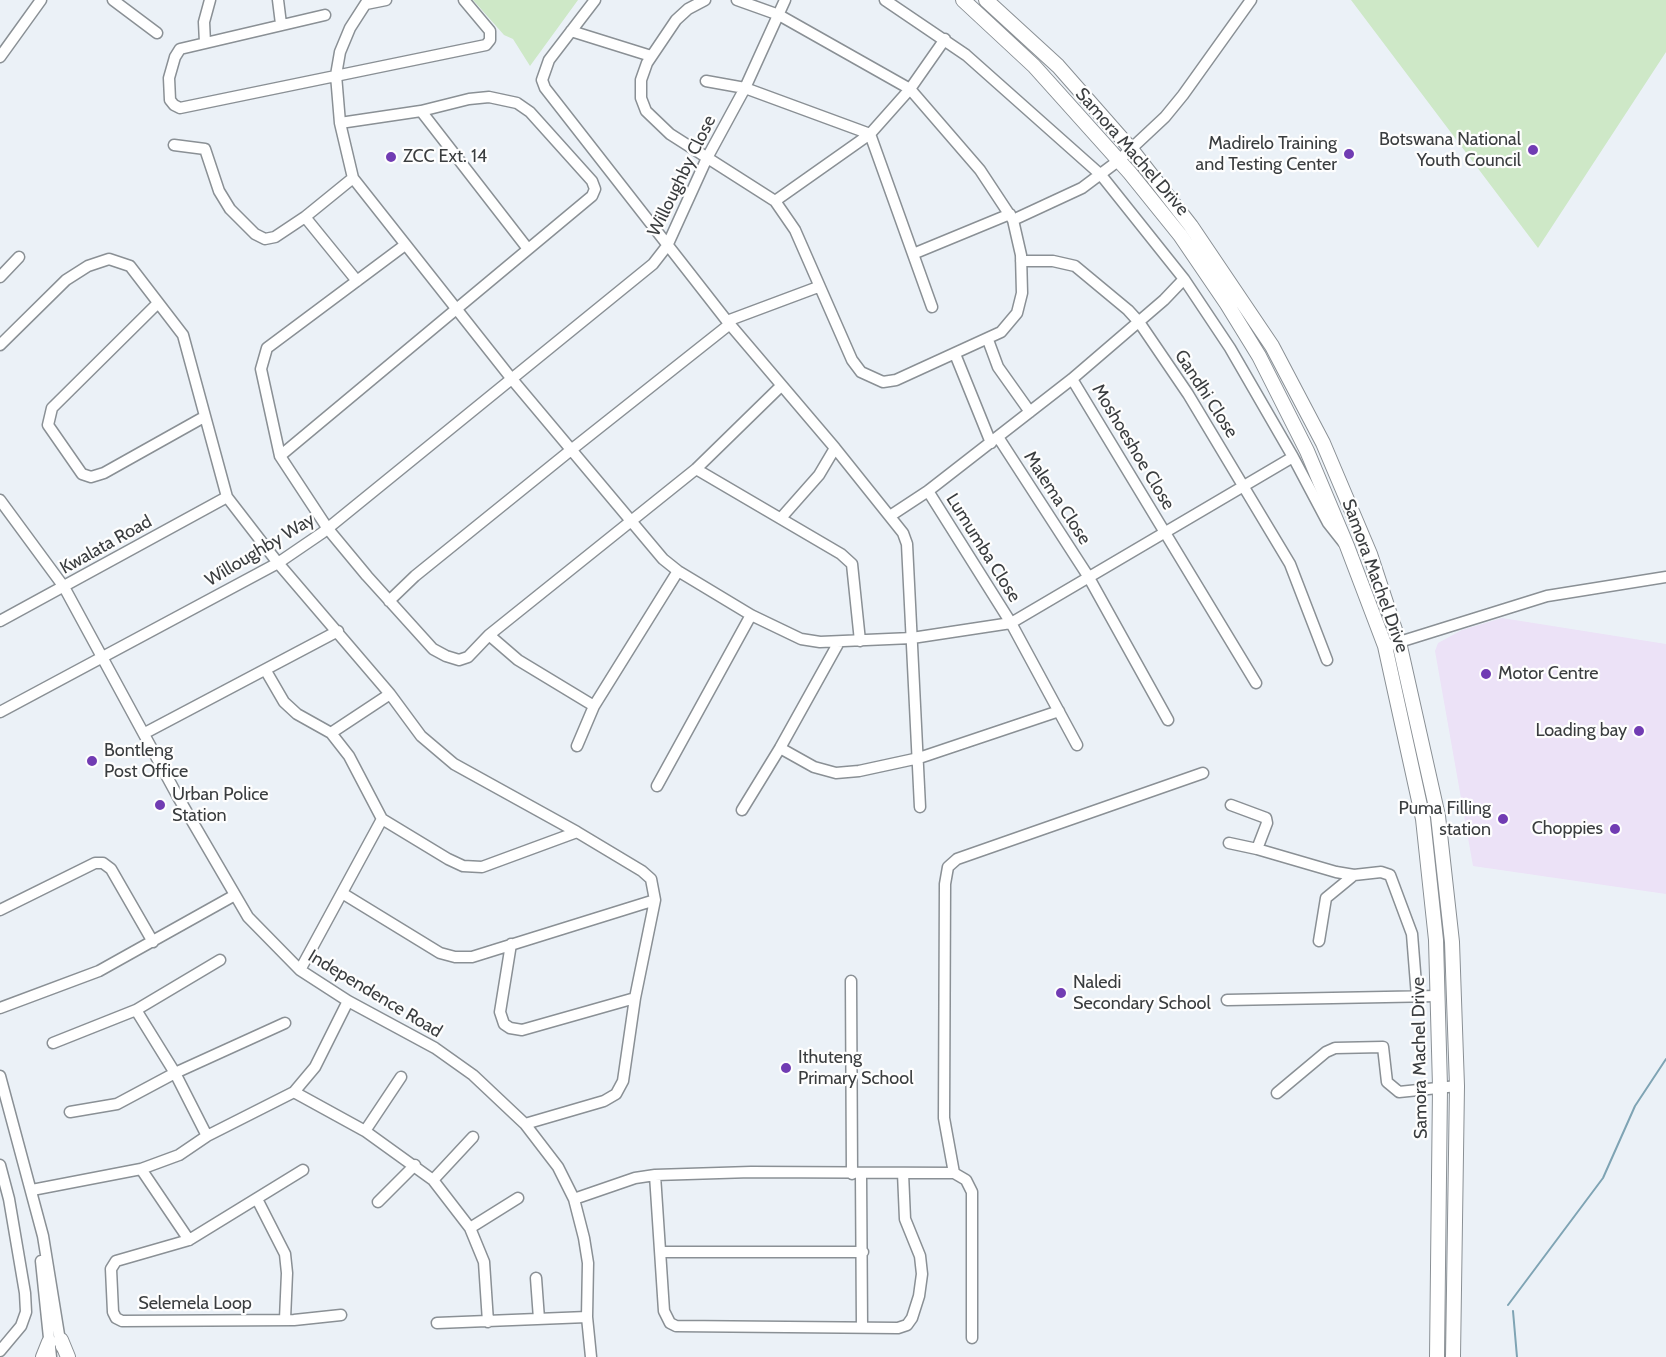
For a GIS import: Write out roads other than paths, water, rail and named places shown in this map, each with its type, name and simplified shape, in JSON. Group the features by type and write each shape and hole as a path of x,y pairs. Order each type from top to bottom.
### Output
{"main road":[{"name":"Samora Machel Drive","path":"963,0 1034,66 1180,235 1259,356 1307,451 1347,546 1385,646 1423,819 1436,940 1440,1087 1437,1357"},
{"name":"Samora Machel Drive","path":"986,0 1058,66 1131,149 1191,226 1272,346 1327,453 1370,554 1399,642 1438,816 1452,942 1457,1086 1453,1357"},
{"path":"43,1357 55,1341 68,1357"}],"street":[{"path":"0,57 41,0"},
{"path":"113,0 158,33"},
{"path":"205,43 204,22 210,0"},
{"path":"278,0 281,24"},
{"path":"386,0 367,2 350,28 340,52 336,75 340,123 353,178 511,378 630,520 678,572 751,615 801,639 839,642 912,638 1011,623 1293,457"},
{"path":"325,15 180,49 174,57 169,78 170,100 180,108 486,45 490,40 490,31 464,0"},
{"path":"595,0 544,72 545,88 728,323 835,448 903,533 907,544 920,807"},
{"path":"705,0 688,9 676,20 651,56 642,80 641,99 646,111 670,134 776,201 795,230 818,287 852,360 861,372 872,379 883,382 896,380 988,340 1006,328 1017,313 1022,293 1021,261 1011,217 980,170 910,89 779,15 737,0"},
{"name":"Willoughby Close","path":"511,378 634,281 653,264 667,246 707,158 745,88 785,0"},
{"path":"885,0 966,55 1101,175 1184,279 1230,348 1328,523 1347,546"},
{"path":"914,254 1083,188 1101,175 1131,149 1184,95 1251,0"},
{"path":"571,31 651,56"},
{"path":"776,201 870,134 910,89 945,39"},
{"path":"706,81 745,88 870,134 932,307"},
{"path":"280,456 592,196 595,189 591,181 530,112 518,103 489,97 469,99 421,111 340,123"},
{"path":"421,111 528,249"},
{"path":"174,145 205,149 219,190 230,208 255,234 265,239 275,237 304,217 353,178"},
{"path":"304,217 357,281"},
{"path":"405,245 267,348 262,357 261,369 280,456 328,529 433,649 446,656 459,660 468,657 489,635 696,469 781,386"},
{"path":"0,277 19,257"},
{"path":"0,345 66,280 88,266 109,259 130,266 183,335 227,497 278,563 390,694 421,736 454,764 577,832 642,871 651,879 655,900 635,998 623,1081 616,1094 604,1101 525,1124"},
{"name":"Gandhi Close","path":"1021,261 1053,261 1075,266 1110,294 1139,322 1188,394 1294,572 1327,660"},
{"path":"890,516 928,491 1072,379 1139,322 1184,279"},
{"path":"389,601 415,576 728,323 818,287"},
{"path":"158,303 52,408 48,425 81,474 92,477 204,417"},
{"path":"988,340 998,367 1030,412"},
{"name":"Malema Close","path":"955,354 994,440 1088,576 1168,720"},
{"name":"Willoughby Way","path":"0,712 278,563 328,529 511,378"},
{"name":"Moshoeshoe Close","path":"1072,379 1257,683"},
{"path":"781,518 819,475 835,448"},
{"path":"696,469 841,554 852,564 860,641"},
{"name":"Lumumba Close","path":"928,491 1011,623 1077,745"},
{"name":"Kwalata Road","path":"0,621 227,497"},
{"name":"Independence Road","path":"0,500 64,587 178,797 248,917 300,970 348,1001 435,1048 473,1075 525,1124 558,1167 574,1199 588,1263 587,1317 591,1357"},
{"path":"577,746 594,706 678,572"},
{"path":"1385,646 1547,596 1666,577"},
{"path":"657,786 751,615"},
{"path":"145,733 338,631"},
{"path":"489,635 518,660 594,706"},
{"path":"742,810 780,748 839,642"},
{"path":"266,671 284,702 297,714 331,733 348,756 382,819 448,859 463,866 482,867 577,832"},
{"path":"331,733 390,694"},
{"path":"780,748 814,766 836,773 859,771 919,758 1059,711"},
{"path":"954,1173 944,1118 945,884 948,867 957,859 1203,773"},
{"path":"1232,806 1267,820 1257,849"},
{"path":"300,970 382,819"},
{"path":"1229,843 1354,875 1381,872 1392,877 1412,934 1417,997"},
{"path":"0,910 95,863 103,863 111,869 153,942"},
{"path":"1318,941 1326,898 1354,875"},
{"path":"342,893 440,953 455,957 472,957 655,900"},
{"path":"0,1008 99,971 235,895"},
{"path":"511,944 501,1012 504,1024 510,1028 522,1030 635,998"},
{"path":"53,1043 136,1010 220,960"},
{"path":"851,981 856,1174 863,1252 862,1327"},
{"path":"1227,1000 1438,996"},
{"path":"32,1190 141,1169 179,1155 207,1136 294,1092 315,1067 348,1001"},
{"path":"136,1010 175,1073 207,1136"},
{"path":"70,1112 117,1104 175,1073 285,1023"},
{"path":"1277,1093 1326,1052 1335,1048 1383,1047 1387,1082 1399,1092 1457,1086"},
{"path":"0,1076 32,1190 55,1341 62,1357"},
{"path":"364,1131 401,1077"},
{"path":"294,1092 364,1131 416,1165 433,1180 470,1228 487,1274 488,1322"},
{"path":"433,1180 473,1137"},
{"path":"0,1165 11,1211 25,1293 26,1312 21,1326 0,1351"},
{"path":"378,1202 416,1165"},
{"path":"141,1169 189,1240 258,1201 303,1170"},
{"path":"574,1199 635,1178 655,1175 751,1172 954,1173 966,1180 972,1192 972,1338"},
{"path":"655,1175 664,1311 667,1320 676,1326 902,1328 912,1318 919,1296 920,1256 905,1219 903,1173"},
{"path":"470,1228 518,1198"},
{"path":"258,1201 285,1254 287,1273 285,1319 341,1315"},
{"name":"Selemela Loop","path":"189,1240 174,1247 120,1259 113,1264 111,1269 113,1312 116,1318 122,1321 285,1319"},
{"path":"661,1252 863,1252"},
{"path":"536,1278 539,1319"},
{"path":"437,1323 587,1317"},
{"name":"Independence Road","path":"585,1357 588,1331"},
{"path":"51,1357 55,1341"}],"waterway":[{"path":"1508,1305 1603,1178 1635,1106 1666,1059"},
{"path":"1513,1311 1517,1357"}],"place":[{"name":"Botswana National Youth Council","path":"1533,150"},
{"name":"Madirelo Training and Testing Center","path":"1349,154"},
{"name":"ZCC Ext. 14","path":"391,157"},
{"name":"Motor Centre","path":"1486,674"},
{"name":"Loading bay","path":"1639,731"},
{"name":"Bontleng Post Office","path":"92,761"},
{"name":"Urban Police Station","path":"160,805"},
{"name":"Puma Filling station","path":"1503,819"},
{"name":"Choppies","path":"1615,829"},
{"name":"Naledi Secondary School","path":"1061,993"},
{"name":"Ithuteng Primary School","path":"786,1068"}]}
